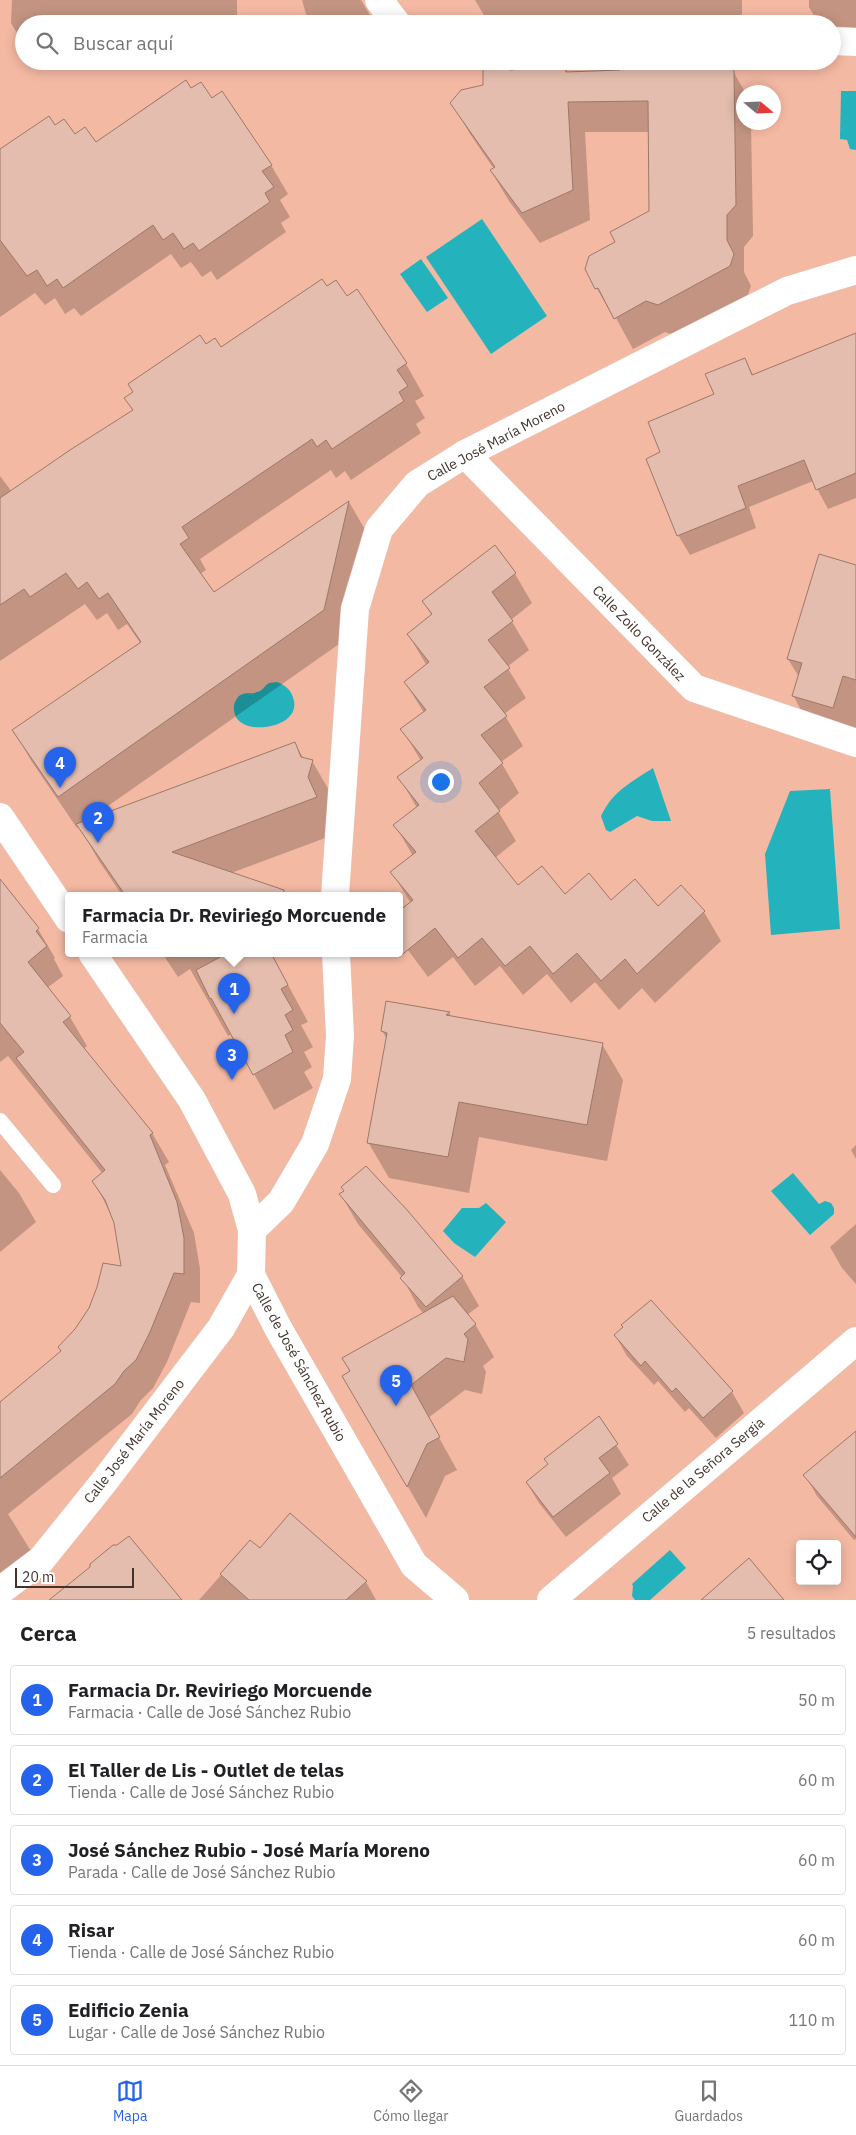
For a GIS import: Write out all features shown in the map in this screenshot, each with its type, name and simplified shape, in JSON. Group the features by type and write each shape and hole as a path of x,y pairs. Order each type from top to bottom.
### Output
{"street":[{"path":"379,0 390,15"},
{"path":"841,41 856,42"},
{"name":"Calle José María Moreno","path":"335,892 355,609 379,528 417,484 465,454 786,291 856,270"},
{"name":"Calle Zoilo González","path":"465,454 694,688 856,743"},
{"path":"0,817 65,913"},
{"name":"Calle de José Sánchez Rubio","path":"95,957 192,1100 242,1194 252,1230 251,1275 278,1328 414,1565 455,1600"},
{"path":"252,1230 281,1202 315,1144 336,1079 340,1036 336,957"},
{"name":"Calle José María Moreno","path":"0,1591 41,1560 96,1491 221,1328 251,1275"},
{"name":"Calle de la Señora Sergia","path":"551,1600 856,1340"}],"lane":[{"path":"0,1121 53,1186"}],"shaded area":[{"path":"0,0 856,0 856,1600 0,1600"}],"water":[{"path":"841,91 856,91 856,150 850,149 847,140 840,139"},
{"path":"482,219 547,316 491,354 426,257"},
{"path":"421,259 448,298 427,312 400,274"},
{"path":"277,682 284,685 293,697 293,711 287,719 267,727 255,727 237,719 234,706 239,696 262,690 269,683"},
{"path":"653,768 671,821 652,821 637,816 610,832 606,830 601,816 611,800 623,788"},
{"path":"830,789 840,929 771,935 765,854 790,791"},
{"path":"793,1173 819,1204 825,1201 831,1203 834,1208 834,1214 810,1235 771,1191"},
{"path":"486,1203 506,1222 475,1257 454,1243 443,1231 462,1208 479,1208"},
{"path":"670,1550 686,1568 650,1600 635,1600 632,1596 632,1584"}],"building":[{"path":"483,70 566,70 566,72 733,70 736,205 727,215 727,240 734,254 730,266 658,305 646,301 614,319 598,288 595,289 585,269 589,256 615,242 610,232 649,211 648,101 568,102 573,190 522,213 490,170 495,167 450,103 461,90 483,85"},
{"path":"186,80 191,88 201,82 212,98 222,91 272,165 262,171 274,187 265,193 270,202 199,251 193,243 184,249 173,233 163,240 153,225 63,288 57,279 47,286 37,270 27,276 0,240 0,149 49,116 55,125 64,119 75,134 85,127 96,142"},
{"path":"322,279 327,286 336,280 347,296 357,289 407,363 397,370 408,386 399,392 404,401 332,449 326,440 317,447 312,439 182,527 189,538 180,544 214,592 349,501 324,610 58,797 12,730 141,642 108,593 99,599 87,582 78,589 66,573 30,597 24,589 0,605 0,498 133,410 124,398 133,392 128,384 200,335 206,344 215,338 221,347"},
{"path":"856,333 856,473 816,490 804,460 738,486 746,508 677,536 646,459 660,452 648,422 714,394 705,374 745,358 752,375"},
{"path":"495,545 516,573 492,592 513,621 488,640 510,668 484,687 507,716 481,735 503,763 479,783 500,811 475,831 518,885 542,866 565,894 589,873 611,900 635,879 658,906 681,885 705,911 637,974 625,959 601,981 577,953 553,974 530,946 505,966 482,938 458,958 435,928 403,954 403,908 413,900 390,872 416,852 393,825 419,805 397,777 423,758 400,729 426,710 404,682 429,662 407,634 432,614 422,601"},
{"path":"819,554 856,565 856,680 843,676 833,708 792,696 802,663 787,659"},
{"path":"295,742 301,757 313,760 308,777 317,797 172,852 284,890 284,892 123,892 76,824"},
{"path":"0,879 39,928 36,931 47,946 28,962 71,1016 63,1022 153,1133 150,1135 177,1202 184,1238 184,1274 174,1273 150,1332 136,1360 124,1371 115,1384 0,1478 0,1402 61,1351 58,1347 75,1329 89,1308 103,1263 121,1266 114,1223 105,1200 92,1181 105,1170 16,1058 24,1052 0,1023"},
{"path":"220,957 273,957 288,985 281,989 293,1010 285,1015 293,1030 285,1035 293,1052 253,1075 210,999 196,970"},
{"path":"386,1001 450,1012 446,1015 603,1043 587,1125 459,1102 448,1157 367,1143 387,1033 381,1031"},
{"path":"366,1166 408,1211 463,1276 426,1307 400,1278 405,1273 339,1194 344,1191 341,1187"},
{"path":"453,1296 476,1324 464,1334 468,1339 464,1362 446,1358 411,1385 440,1437 427,1444 407,1487 342,1376 350,1371 342,1358"},
{"path":"651,1300 733,1391 703,1418 676,1388 672,1392 645,1361 641,1366 614,1335 623,1327 621,1325"},
{"path":"599,1416 618,1444 599,1458 610,1473 553,1517 526,1482 548,1464 544,1459"},
{"path":"856,1431 856,1537 803,1475"},
{"path":"290,1513 367,1581 346,1600 249,1600 220,1574 250,1540 260,1548"},
{"path":"129,1536 182,1600 49,1600 90,1567 90,1564 113,1545 117,1545"},
{"path":"749,1558 784,1600 701,1600"}],"place":[{"name":"Risar","path":"60,788"},
{"name":"El Taller de Lis - Outlet de telas","path":"98,843"},
{"name":"Farmacia Dr. Reviriego Morcuende","path":"234,1014"},
{"name":"José Sánchez Rubio - José María Moreno","path":"232,1080"},
{"name":"Edificio Zenia","path":"396,1406"}]}
